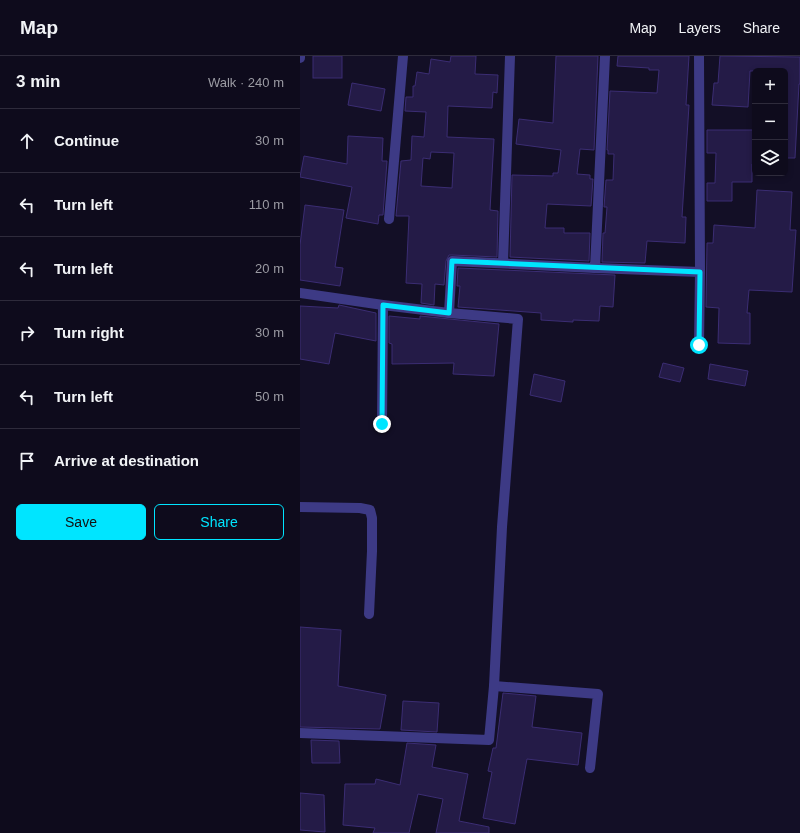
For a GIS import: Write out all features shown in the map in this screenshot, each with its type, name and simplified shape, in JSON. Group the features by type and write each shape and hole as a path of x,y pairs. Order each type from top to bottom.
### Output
{"street":[{"path":"389,220 403,56"},
{"path":"503,263 510,56"},
{"path":"595,268 605,56"},
{"path":"699,56 699,345"},
{"path":"449,313 452,261 700,272"},
{"path":"300,292 383,305 518,319 502,527 494,686 489,740 300,733"},
{"path":"382,424 383,305"},
{"path":"300,507 360,508 370,510 372,518 372,550 369,614"},
{"path":"494,686 598,694 590,768"}],"building":[{"path":"313,56 342,56 342,78 313,78"},
{"path":"451,56 476,56 475,74 498,75 497,93 493,92 492,108 448,106 447,137 494,139 490,210 498,211 497,257 449,255 446,261 444,285 435,284 434,305 421,303 422,284 406,283 409,216 396,216 401,161 411,160 412,136 424,137 426,112 405,111 406,97 413,97 413,86 415,86 417,72 429,74 431,59 450,62","holes":["431,152 454,153 452,188 421,186 423,158 430,159"]},
{"path":"556,56 598,56 594,150 580,149 577,174 590,175 590,179 593,179 591,206 547,204 545,228 564,228 564,233 590,233 589,261 510,257 512,175 553,176 553,173 558,173 561,150 516,144 519,119 553,123"},
{"path":"618,56 689,56 686,105 689,105 682,217 686,217 685,243 647,241 645,263 602,262 603,233 605,233 607,207 604,207 606,180 613,180 614,154 608,154 607,150 610,91 657,93 659,70 617,66"},
{"path":"720,56 800,57 800,84 795,158 788,158 788,68 752,68 752,71 750,71 748,107 712,105 714,83 718,83"},
{"path":"352,83 385,89 381,111 348,105"},
{"path":"707,130 752,130 752,182 732,182 732,201 707,201 707,183 715,183 716,153 707,153"},
{"path":"348,136 383,138 382,161 387,161 383,215 379,215 378,224 346,218 352,187 300,177 304,156 347,164"},
{"path":"757,190 792,192 790,230 796,230 792,292 749,290 747,313 750,313 750,344 718,343 719,308 706,307 707,243 713,243 714,225 755,228"},
{"path":"305,205 344,210 335,267 343,268 340,286 300,280 300,245"},
{"path":"458,268 615,275 613,307 600,306 599,321 573,320 573,322 541,320 541,313 458,307 460,286 457,286"},
{"path":"339,305 376,313 376,341 335,333 329,364 300,359 300,306 338,308"},
{"path":"389,316 420,319 420,316 499,324 494,376 453,374 454,363 392,364 392,344 389,343"},
{"path":"663,363 684,368 680,382 659,377"},
{"path":"710,364 748,371 745,386 708,379"},
{"path":"534,374 565,381 561,402 530,395"},
{"path":"300,627 341,630 338,686 386,695 380,729 300,727"},
{"path":"503,693 536,696 532,727 582,733 578,765 527,759 515,824 483,818 492,772 488,771 493,748 496,748"},
{"path":"403,701 439,703 437,732 401,730"},
{"path":"311,740 339,741 340,763 312,763"},
{"path":"407,743 436,745 432,767 468,774 459,821 489,827 489,833 436,833 443,799 418,794 409,833 373,833 375,828 343,825 345,784 375,784 376,779 400,785"},
{"path":"300,793 324,795 325,832 300,830"}],"route":[{"path":"382,424 383,305 449,313 452,261 700,272 699,345"}]}
